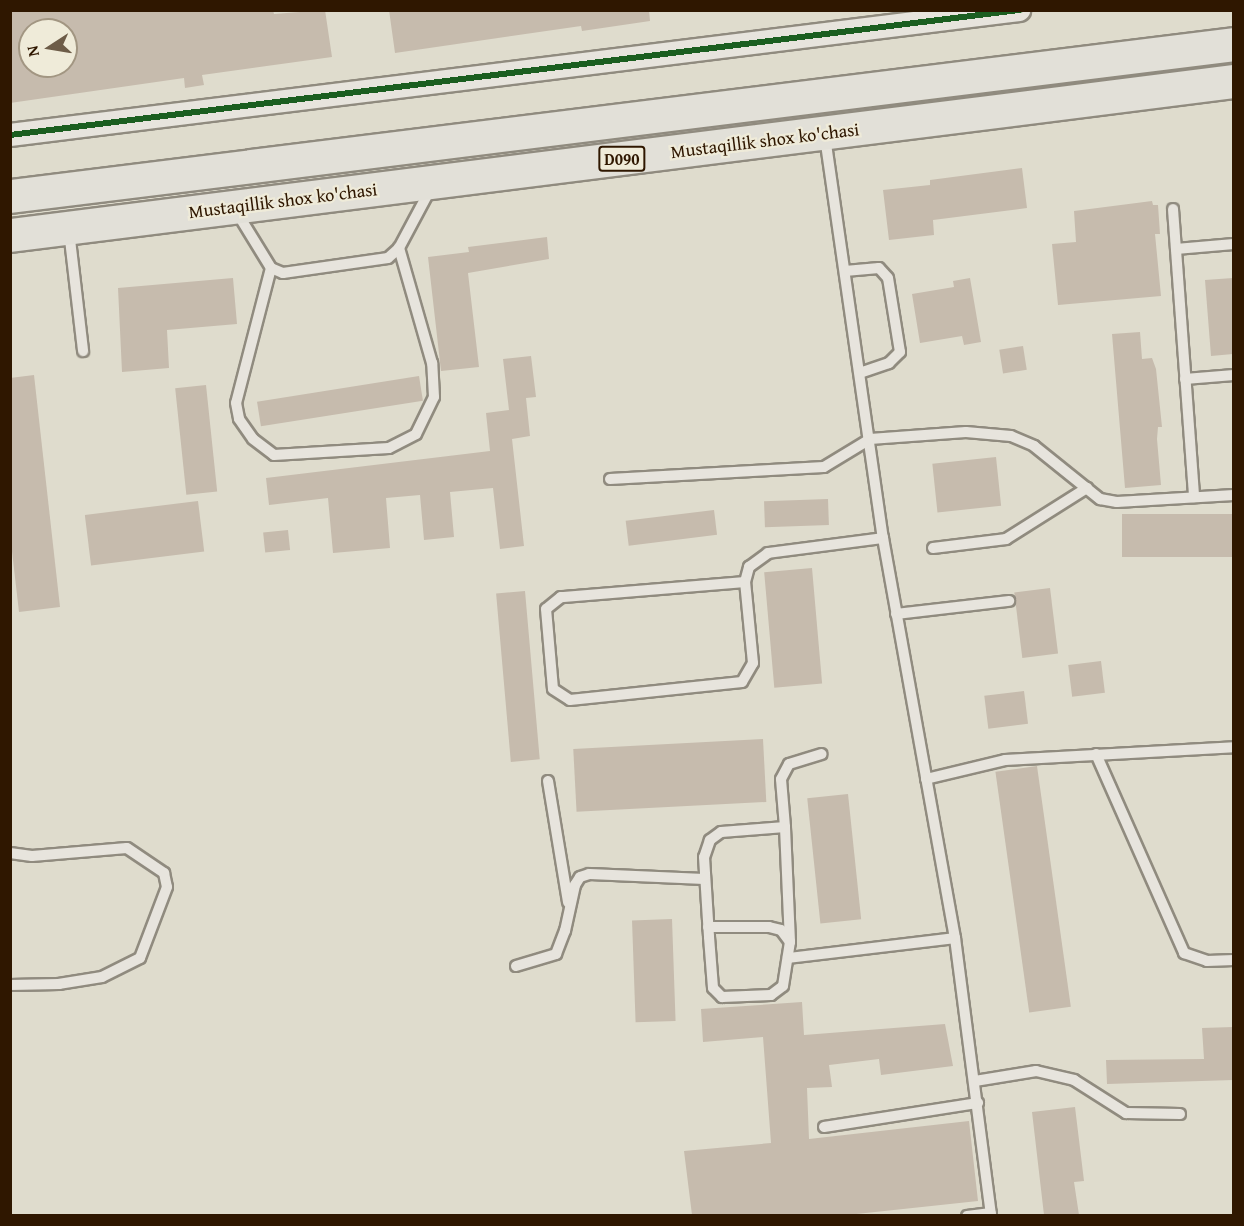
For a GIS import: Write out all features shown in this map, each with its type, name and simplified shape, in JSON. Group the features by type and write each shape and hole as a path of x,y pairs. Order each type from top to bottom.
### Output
{"main road":[{"name":"Mustaqillik shox ko'chasi","path":"10,196 1233,44"},
{"path":"1075,65 1079,101"},
{"name":"Mustaqillik shox ko'chasi","path":"10,235 1233,81"}],"street":[{"path":"10,135 940,16 1019,10"}],"lane":[{"path":"825,133 883,538 955,939 978,1103 991,1214 967,1215"},
{"path":"234,207 271,268 283,273 388,258 399,248 434,182"},
{"path":"1173,209 1194,497"},
{"path":"69,228 83,351"},
{"path":"1176,249 1233,244"},
{"path":"271,268 236,403 239,419 253,439 273,455 389,448 416,434 434,397 432,363 399,248"},
{"path":"845,271 879,268 888,278 900,352 889,363 860,372"},
{"path":"1185,379 1233,375"},
{"path":"610,479 824,467 870,439 966,432 1011,436 1034,446 1100,499 1117,502 1233,495"},
{"path":"933,548 1006,539 1087,488"},
{"path":"745,582 561,597 546,609 553,689 570,700 742,682 753,663 745,582 749,567 768,553 883,538"},
{"path":"896,614 1009,601"},
{"path":"926,779 1005,760 1233,747"},
{"path":"785,827 721,832 710,840 704,857 708,927 713,988 722,997 771,995 783,986 790,942 785,827 781,779 789,764 822,754"},
{"path":"1096,754 1184,953 1207,961 1233,960"},
{"path":"548,781 569,908"},
{"path":"10,853 33,856 127,848 164,873 167,887 140,958 102,976 59,984 10,985"},
{"path":"516,966 556,954 574,885 589,874 705,879"},
{"path":"708,927 770,927 781,930 790,942"},
{"path":"788,958 955,939"},
{"path":"975,1081 1036,1071 1074,1080 1126,1113 1180,1114"},
{"path":"824,1127 978,1103"}],"building":[{"path":"10,10 273,10 274,14 325,10 332,57 202,75 204,85 185,88 184,78 10,103"},
{"path":"389,10 649,10 650,21 582,31 581,26 395,53"},
{"path":"1022,168 1027,208 933,220 934,235 889,240 883,190 930,185 930,180"},
{"path":"1152,201 1153,205 1158,205 1160,234 1155,234 1161,296 1058,305 1052,244 1076,242 1074,211"},
{"path":"547,237 549,259 468,273 479,367 441,371 428,257 469,252 468,247"},
{"path":"233,278 237,324 167,330 169,368 122,372 118,288"},
{"path":"970,278 981,342 964,345 962,336 920,343 912,294 954,287 953,281"},
{"path":"1233,278 1233,354 1211,356 1205,280"},
{"path":"1140,332 1142,359 1152,358 1156,369 1162,427 1158,427 1157,439 1161,485 1125,488 1112,334"},
{"path":"1023,346 1027,370 1003,373 999,350"},
{"path":"531,356 536,397 526,398 530,436 512,439 524,546 500,549 493,488 450,492 454,537 424,540 420,495 386,498 390,548 333,553 328,498 269,505 266,478 490,451 486,413 509,410 503,359"},
{"path":"34,375 60,607 19,612 10,534 10,378"},
{"path":"419,376 423,401 261,426 257,402"},
{"path":"206,385 217,491 186,495 175,388"},
{"path":"996,457 1001,506 937,512 932,464"},
{"path":"828,499 829,525 765,527 764,501"},
{"path":"198,501 204,552 91,566 85,515"},
{"path":"714,510 717,535 629,546 626,521"},
{"path":"1122,514 1233,514 1233,557 1122,557"},
{"path":"288,530 290,550 265,553 263,533"},
{"path":"812,568 822,684 774,688 764,572"},
{"path":"1050,588 1058,654 1022,658 1014,592"},
{"path":"525,591 540,759 511,762 496,594"},
{"path":"1101,661 1105,693 1072,697 1068,665"},
{"path":"1024,691 1028,724 988,729 984,696"},
{"path":"763,739 766,802 577,812 573,749"},
{"path":"1037,766 1071,1007 1029,1012 995,772"},
{"path":"848,794 861,919 820,924 807,798"},
{"path":"672,919 676,1021 636,1022 632,920"},
{"path":"802,1002 804,1035 945,1024 953,1066 881,1075 879,1059 829,1065 832,1087 807,1088 809,1139 969,1121 978,1201 847,1215 692,1215 684,1151 771,1143 763,1037 703,1042 701,1009"},
{"path":"1233,1027 1233,1080 1107,1084 1106,1060 1204,1059 1202,1028"},
{"path":"1075,1107 1084,1181 1074,1182 1079,1215 1044,1215 1032,1112"}],"cycle path":[{"path":"10,135 1019,10"}]}
